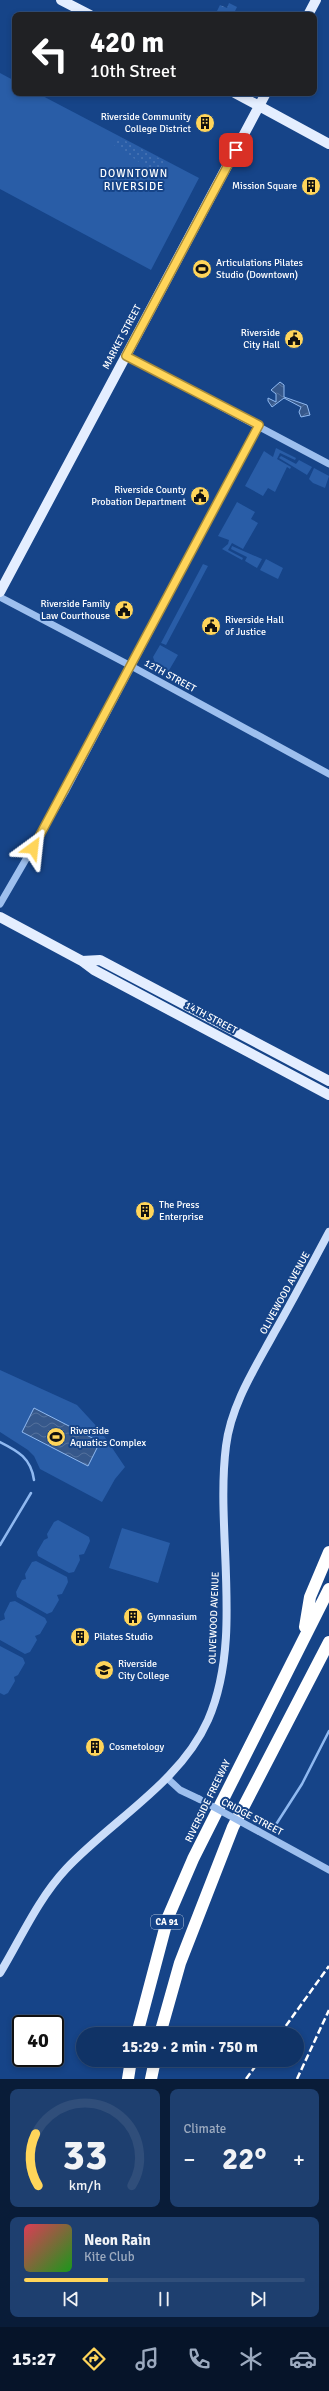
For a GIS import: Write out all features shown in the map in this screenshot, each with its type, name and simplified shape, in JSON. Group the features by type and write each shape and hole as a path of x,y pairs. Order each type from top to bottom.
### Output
{"highway":[{"path":"302,1640 310,1596 329,1552"},
{"name":"RIVERSIDE FREEWAY","path":"139,2027 168,1917 220,1801 329,1589"},
{"name":"CA 91","path":"162,2027 180,1963 233,1827 329,1642"},
{"path":"128,2079 131,2067"},
{"path":"151,2079 154,2067"}],"main road":[{"path":"61,0 84,12"},
{"path":"310,12 316,0"},
{"path":"241,96 329,144"},
{"name":"MARKET STREET","path":"0,592 264,96"},
{"name":"14TH STREET","path":"0,917 82,960 94,970 329,1095"},
{"name":"14TH STREET","path":"82,960 100,960 329,1081"},
{"path":"206,1029 223,1032 248,1044 252,1039"},
{"name":"OLIVEWOOD AVENUE","path":"0,1971 49,1889 64,1871 101,1835 167,1778 190,1750 208,1722 222,1674 226,1629 225,1465 229,1430 241,1397 329,1232"}],"street":[{"path":"126,356 259,425 329,464"},
{"path":"0,904 56,808 259,425"},
{"name":"12TH STREET","path":"0,597 131,666 329,774"},
{"name":"CRIDGE STREET","path":"167,1778 180,1790 329,1870"}],"green space":[{"path":"229,3 237,7 234,12 216,12 220,5 227,8"},
{"path":"0,73 12,79 12,96 43,96 199,178 151,270 0,189"},
{"path":"118,137 164,161 159,171 148,168 111,143"},
{"path":"276,448 296,458 295,460 280,453 277,459 291,467 290,469 287,467 275,492 268,488 263,496 245,486 264,451 273,457"},
{"path":"281,456 296,464 299,460 312,467 307,475 279,458"},
{"path":"314,468 329,476 325,488 313,483 309,479"},
{"path":"237,502 255,512 251,519 258,523 243,549 232,543 228,550 243,558 242,560 222,549 228,544 229,540 218,536"},
{"path":"232,546 262,559 257,568 245,561 247,557 231,549"},
{"path":"266,559 283,568 278,579 260,570"},
{"path":"203,564 208,566 166,645 161,643"},
{"path":"160,645 178,655 168,672 156,666 153,657"},
{"name":"Riverside Aquatics Complex","path":"0,1370 77,1405 100,1430 125,1467 115,1479 102,1502 40,1469 34,1456 28,1450 0,1432"},
{"path":"58,1520 89,1537 90,1541 84,1554 79,1555 80,1560 74,1572 69,1573 38,1556 37,1552 44,1540 48,1538 47,1534 54,1522"},
{"path":"122,1528 170,1543 158,1583 109,1568"},
{"path":"36,1561 67,1577 68,1582 62,1594 57,1595 59,1600 52,1612 47,1614 17,1597 16,1592 22,1580 26,1579 25,1574 32,1562"},
{"path":"15,1601 45,1618 47,1622 40,1634 35,1636 37,1640 30,1652 25,1654 0,1640 0,1621 5,1619 4,1614 10,1602"},
{"path":"0,1646 23,1658 25,1663 18,1675 14,1677 15,1681 8,1693 4,1695 0,1693"}],"water":[{"path":"280,382 284,385 284,397 307,405 310,415 301,417 299,412 301,407 284,398 272,407 268,401 268,398 276,402 276,394 271,390"},
{"path":"34,1408 100,1442 88,1466 22,1432"}],"waterway":[{"path":"0,1442 23,1456 30,1466 34,1480"},
{"path":"0,1545 31,1493"},
{"path":"275,1826 302,1784 329,1731"}],"railway":[{"path":"285,2027 329,1966"},
{"path":"297,2079 329,2010"},
{"path":"246,2079 255,2067"}],"place":[{"name":"Riverside Community College District","path":"205,123"},
{"name":"Mission Square","path":"311,186"},
{"name":"Articulations Pilates Studio (Downtown)","path":"202,269"},
{"name":"Riverside City Hall","path":"294,339"},
{"name":"Riverside County Probation Department","path":"200,496"},
{"name":"Riverside Family Law Courthouse","path":"124,610"},
{"name":"Riverside Hall of Justice","path":"211,626"},
{"name":"The Press Enterprise","path":"145,1211"},
{"name":"Riverside Aquatics Complex","path":"56,1437"},
{"name":"Gymnasium","path":"133,1617"},
{"name":"Pilates Studio","path":"80,1637"},
{"name":"Riverside City College","path":"104,1670"},
{"name":"Cosmetology","path":"95,1747"}],"district":[{"name":"DOWNTOWN RIVERSIDE","path":"134,179"}],"route":[{"path":"33,848 65,792 259,425 126,356 223,178 236,150"}]}
